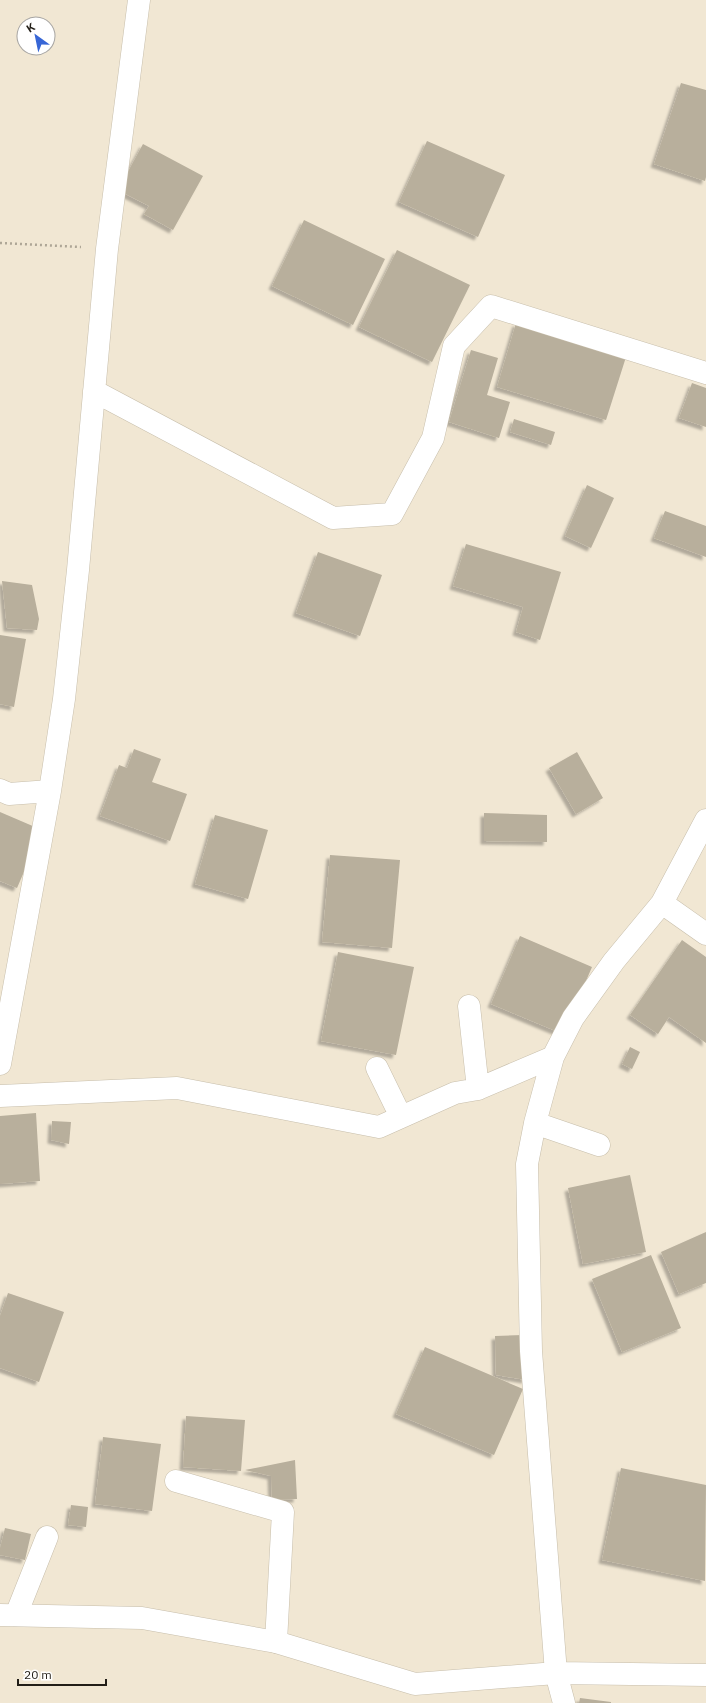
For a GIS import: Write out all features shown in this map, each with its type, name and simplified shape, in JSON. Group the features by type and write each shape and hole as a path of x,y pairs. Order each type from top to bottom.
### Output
{"street":[{"path":"0,1064 50,791 64,699 107,249 139,0"},
{"path":"94,391 332,518 392,514 432,438 454,346 491,306 706,373"},
{"path":"0,790 9,794 50,791"},
{"path":"564,1703 556,1673 531,1351 526,1164 535,1122 553,1057 573,1018 614,961 662,903 706,820"},
{"path":"662,903 706,934"},
{"path":"470,1006 478,1089"},
{"path":"0,1096 177,1088 379,1127 455,1093 478,1089 553,1057"},
{"path":"377,1068 401,1117"},
{"path":"535,1122 599,1145"},
{"path":"176,1481 283,1512 276,1642"},
{"path":"47,1537 8,1615 142,1618 276,1642 415,1684 556,1673 706,1675"}],"path":[{"path":"0,243 107,249"}],"building":[{"path":"681,83 706,90 705,181 654,164"},
{"path":"427,141 505,175 478,237 399,202"},
{"path":"143,144 203,176 173,230 144,214 149,206 118,190"},
{"path":"304,220 385,259 353,325 272,286"},
{"path":"397,250 470,285 432,362 359,327"},
{"path":"516,323 626,357 606,420 497,387"},
{"path":"471,350 498,358 487,395 510,402 499,438 449,422"},
{"path":"692,383 706,388 706,427 679,418"},
{"path":"514,419 555,432 551,445 510,432"},
{"path":"587,485 614,498 591,548 565,536"},
{"path":"665,511 706,526 706,557 654,538"},
{"path":"466,544 561,572 540,640 516,632 523,607 453,586"},
{"path":"318,552 382,575 360,636 296,613"},
{"path":"2,581 32,585 39,619 37,630 7,628"},
{"path":"0,635 26,639 14,707 0,704"},
{"path":"134,749 161,759 152,782 187,794 170,841 100,816 119,765 127,768"},
{"path":"577,752 603,798 576,814 549,768"},
{"path":"0,812 42,830 17,888 0,881"},
{"path":"484,813 547,815 547,842 484,841"},
{"path":"215,815 268,830 248,899 195,884"},
{"path":"330,855 400,860 392,948 322,942"},
{"path":"520,936 592,967 563,1034 491,1004"},
{"path":"682,940 706,957 706,1043 669,1017 658,1034 630,1015"},
{"path":"338,952 414,967 396,1055 321,1041"},
{"path":"630,1047 640,1052 632,1069 622,1064"},
{"path":"36,1113 40,1181 0,1184 0,1116"},
{"path":"52,1121 71,1122 69,1144 51,1140"},
{"path":"630,1175 646,1252 583,1264 568,1188"},
{"path":"706,1232 706,1283 679,1294 661,1252"},
{"path":"651,1255 681,1328 622,1352 592,1279"},
{"path":"8,1293 64,1312 39,1382 0,1368 0,1316"},
{"path":"523,1335 526,1380 496,1375 495,1336"},
{"path":"425,1347 523,1389 494,1455 396,1414"},
{"path":"186,1416 245,1420 241,1471 183,1467"},
{"path":"103,1437 161,1444 152,1511 95,1504"},
{"path":"295,1460 297,1499 272,1500 271,1476 245,1470"},
{"path":"621,1468 706,1485 705,1581 602,1560"},
{"path":"71,1505 88,1507 86,1527 68,1525"},
{"path":"5,1528 31,1534 25,1560 0,1555 0,1548"},
{"path":"580,1698 611,1702 611,1703 579,1703"}]}
